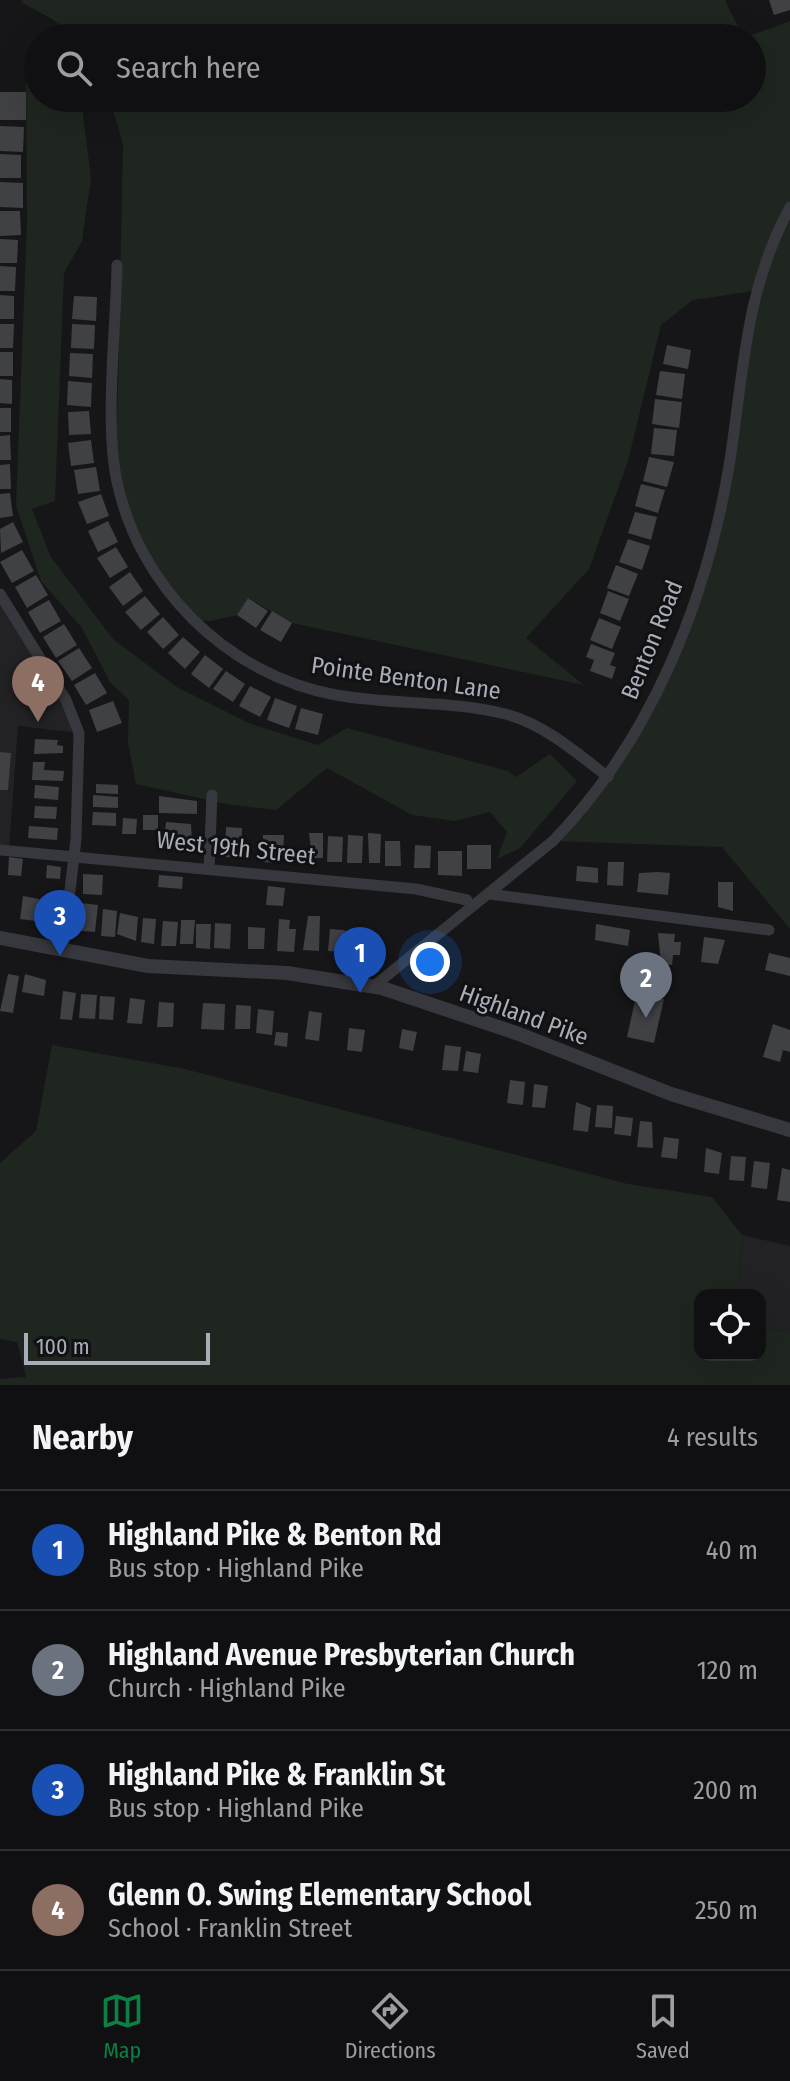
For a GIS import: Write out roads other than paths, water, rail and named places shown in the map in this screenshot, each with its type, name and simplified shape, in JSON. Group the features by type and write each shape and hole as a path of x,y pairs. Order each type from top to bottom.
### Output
{"street":[{"name":"Benton Road","path":"374,986 553,841 608,777 634,739 659,689 694,600 714,534 728,469 755,291 769,246 790,207"},
{"name":"Pointe Benton Lane","path":"117,265 113,431 116,475 133,536 171,596 193,620 240,658 274,676 335,695 506,714 557,739 608,777"},
{"path":"0,594 76,719 79,744 74,856 63,950"},
{"path":"209,869 212,795"},
{"name":"West 19th Street","path":"0,850 416,889 467,900"},
{"path":"489,894 769,930"},
{"name":"Highland Pike","path":"0,938 148,966 287,973 374,986 519,1034 720,1111 790,1130"}],"place":[{"name":"Glenn O. Swing Elementary School","path":"38,722"},
{"name":"Highland Pike & Franklin St","path":"60,956"},
{"name":"Highland Pike & Benton Rd","path":"360,993"},
{"name":"Highland Avenue Presbyterian Church","path":"646,1018"}]}
